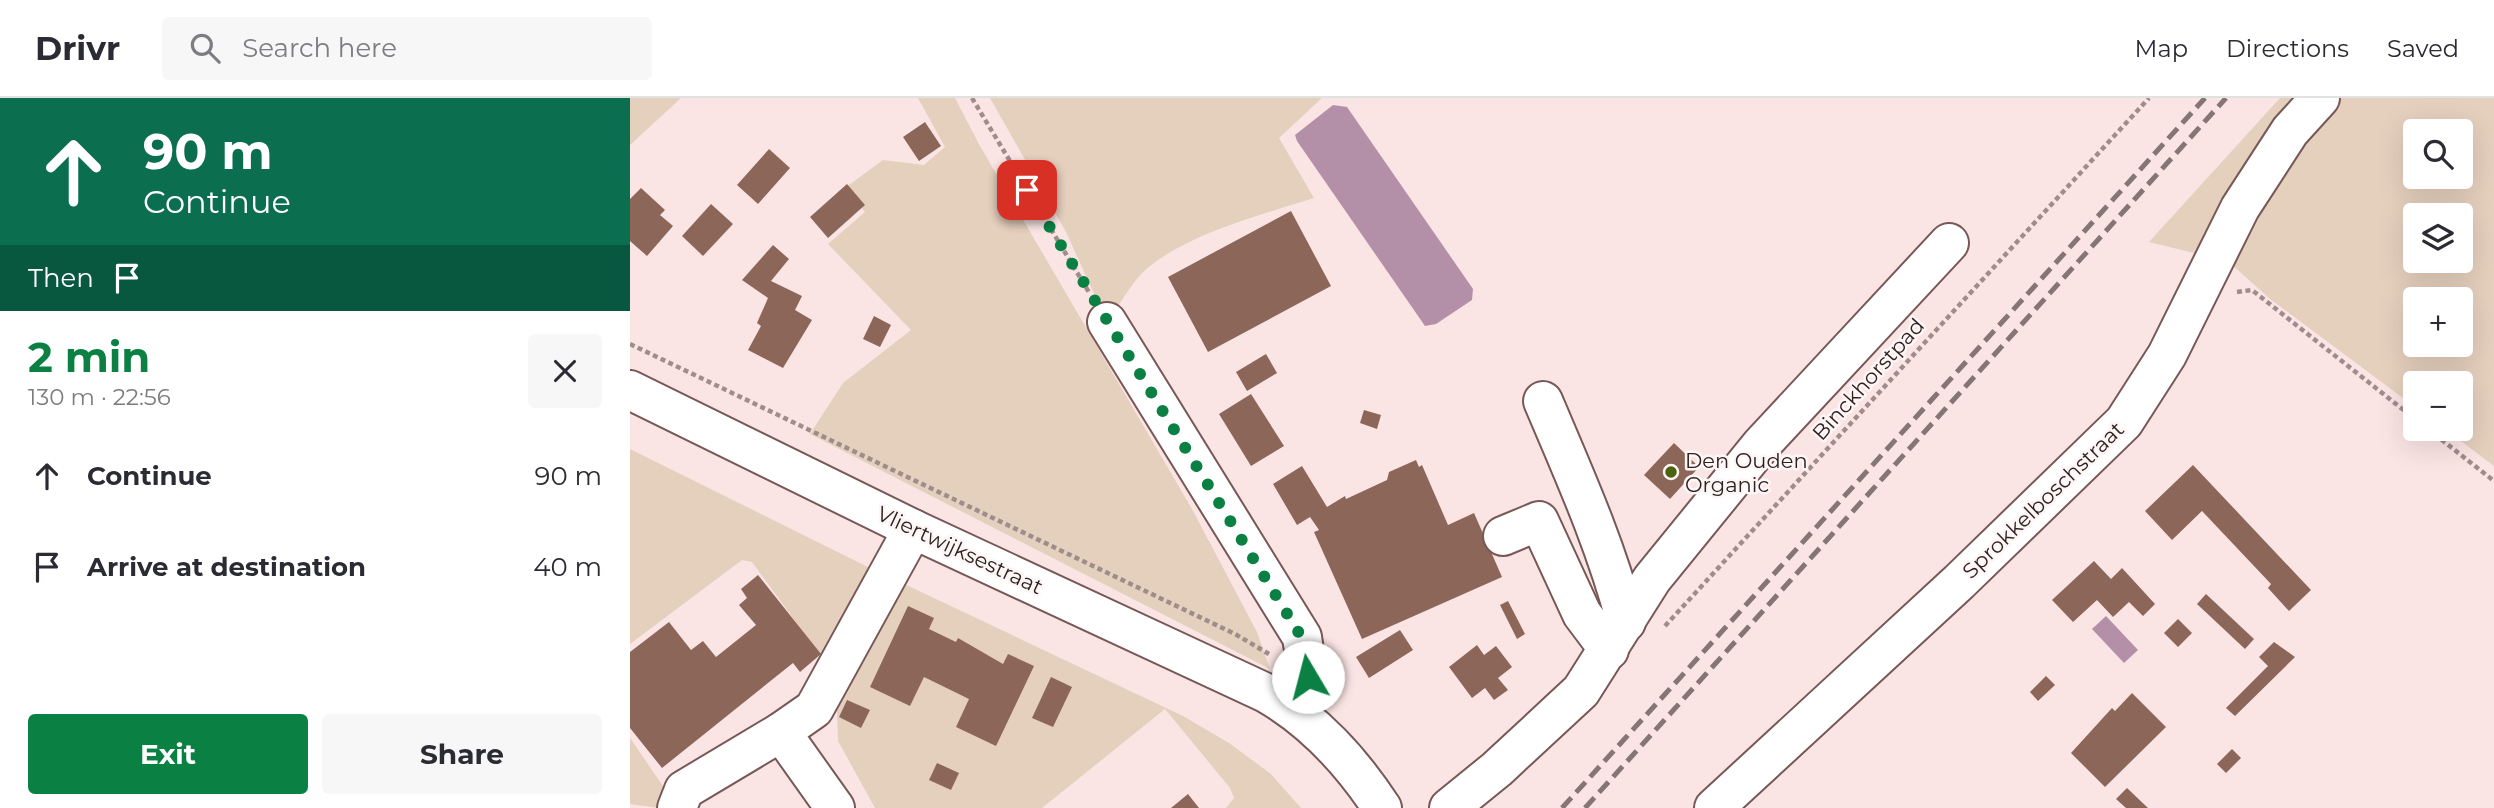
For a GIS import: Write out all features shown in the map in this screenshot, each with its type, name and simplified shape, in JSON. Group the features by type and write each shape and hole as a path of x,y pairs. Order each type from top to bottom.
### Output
{"street":[{"name":"Sprokkelboschstraat","path":"1714,808 1959,582 2124,422 2167,355 2240,208 2290,131 2320,98"},
{"path":"1449,808 1497,769 1580,691 1632,634 1652,579 1762,445 1950,243"},
{"path":"1107,322 1302,638 1308,677 1291,707"},
{"name":"Vliertwijksestraat","path":"630,390 913,529 1220,669 1291,707 1344,755 1382,808"},
{"path":"1543,401 1590,510 1632,634"},
{"path":"1503,536 1539,521 1582,614 1632,634"},
{"path":"677,808 684,790 814,709 913,529"},
{"path":"781,732 835,808"}],"path":[{"path":"972,98 1107,322"},
{"name":"Binckhorstpad","path":"1632,634 2149,98"},
{"path":"2194,298 2252,290 2403,410"},
{"path":"2443,441 2494,481"}],"shaded area":[{"path":"630,98 681,98 630,145"},
{"path":"918,98 955,98 980,146 1192,509 1257,632 1270,669 810,434 843,383 911,330 828,244 865,212 845,188 883,160 924,165 945,147"},
{"path":"990,98 1322,98 1279,138 1314,198 1207,234 1167,254 1138,278 1107,322 1066,232"},
{"path":"2280,98 2294,98 2266,135 2198,254 2149,242"},
{"path":"2338,98 2494,98 2494,466 2461,441 2473,441 2473,371 2403,371 2403,398 2269,298 2231,264 2304,140"},
{"path":"1333,105 1347,107 1473,289 1472,300 1436,324 1425,326 1297,141 1295,135"},
{"path":"630,449 878,572 823,659 752,562 742,560 630,644"},
{"path":"900,582 1183,716 1229,743 1271,774 1301,808 1226,808 1234,798 1230,788 1165,709 1042,808 875,808 838,741 837,710"},
{"path":"2106,616 2138,650 2124,663 2092,629"},
{"path":"630,738 665,789 659,808 630,804"}],"building":[{"path":"925,122 941,146 919,161 903,137"},
{"path":"769,149 790,168 758,204 737,185"},
{"path":"847,184 865,205 828,238 810,217"},
{"path":"641,188 665,210 660,215 673,226 647,256 630,241 630,199"},
{"path":"711,204 733,224 703,256 682,236"},
{"path":"1291,211 1331,286 1208,352 1168,277"},
{"path":"773,245 789,259 771,281 802,296 795,310 812,320 783,368 748,350 761,326 757,323 768,298 742,280"},
{"path":"874,316 891,325 880,347 863,339"},
{"path":"1266,354 1277,373 1247,391 1236,372"},
{"path":"1251,394 1284,446 1251,466 1219,414"},
{"path":"1364,410 1381,415 1377,429 1360,423"},
{"path":"1674,443 1699,467 1670,499 1644,475"},
{"path":"1416,460 1419,467 1422,465 1448,525 1474,513 1502,577 1362,639 1314,532 1319,530 1310,517 1297,525 1273,484 1302,466 1327,507 1345,496 1346,499 1387,480 1389,472"},
{"path":"2193,465 2311,590 2289,611 2268,588 2271,584 2202,511 2172,540 2145,511"},
{"path":"2094,561 2111,579 2122,568 2155,604 2143,616 2129,602 2113,617 2097,600 2073,622 2052,600"},
{"path":"758,575 821,654 800,672 793,663 662,768 630,728 630,652 669,622 691,650 703,641 716,657 756,625 739,605 747,598 741,589"},
{"path":"2206,594 2254,639 2245,649 2197,604"},
{"path":"1508,601 1525,634 1517,639 1500,605"},
{"path":"908,606 934,618 929,629 956,642 958,638 1003,664 1008,654 1034,666 996,746 956,727 969,699 924,677 910,706 870,687"},
{"path":"2178,619 2192,633 2178,647 2164,633"},
{"path":"1400,630 1413,650 1369,678 1356,657"},
{"path":"2274,642 2295,657 2235,716 2226,708 2268,666 2259,657"},
{"path":"1477,645 1484,655 1496,646 1512,667 1498,678 1508,690 1494,700 1485,688 1472,698 1449,667"},
{"path":"2046,676 2055,685 2038,701 2030,692"},
{"path":"1051,677 1072,687 1053,727 1032,718"},
{"path":"2132,693 2166,727 2105,787 2071,753 2112,708 2115,711"},
{"path":"847,700 870,710 861,728 839,717"},
{"path":"2232,749 2241,758 2226,773 2217,764"},
{"path":"937,763 959,773 951,790 929,780"},
{"path":"2127,788 2148,808 2126,808 2116,799"},
{"path":"1188,794 1199,808 1171,808"}],"railway":[{"path":"1562,808 2205,98"},
{"path":"1585,808 2226,98"}],"place":[{"name":"Den Ouden Organic","path":"1671,472"}],"route":[{"path":"1027,190 1302,638 1308,677"}]}
